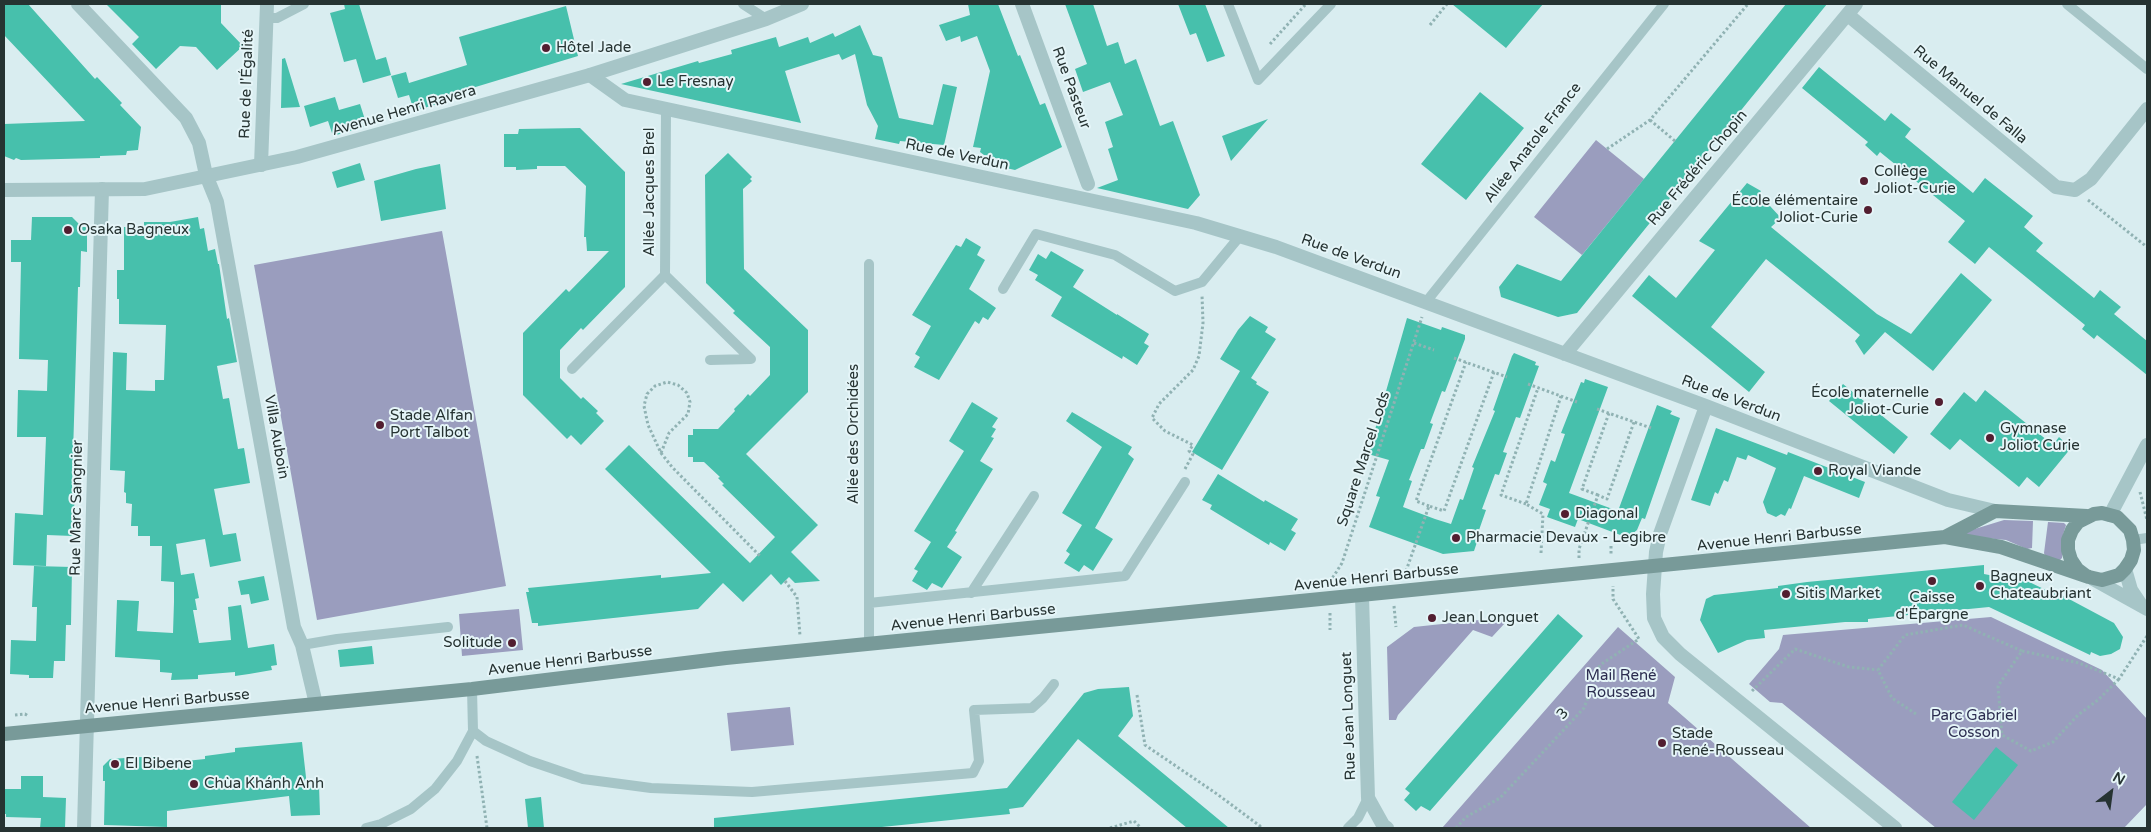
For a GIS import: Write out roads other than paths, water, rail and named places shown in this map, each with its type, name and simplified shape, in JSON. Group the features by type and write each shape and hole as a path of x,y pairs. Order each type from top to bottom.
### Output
{"main road":[{"name":"Avenue Henri Barbusse","path":"1945,537 1996,512"},
{"name":"Rue de Verdun","path":"1996,512 2087,516"},
{"path":"2102,513 2110,514 2123,522 2140,539 2125,569 2111,578 2089,577 2077,569 2071,560 2068,540 2072,530 2087,516 2102,513"},
{"name":"Avenue Henri Barbusse","path":"4,734 472,690 800,651 1945,537 2001,547 2089,577"}],"street":[{"name":"Villa Auboin","path":"78,4 186,118 200,143 206,175 217,202 294,627 302,645 316,704"},
{"name":"Rue de l'Égalité","path":"261,165 267,4"},
{"name":"Avenue Henri Ravera","path":"4,190 162,187 206,175 297,157 590,75 766,20 802,4"},
{"name":"Rue Pasteur","path":"1022,4 1088,184"},
{"name":"Rue Manuel de Falla","path":"1852,9 2056,187 2075,190 2091,179 2147,109"},
{"name":"Rue Frédéric Chopin","path":"1565,354 1852,9"},
{"name":"Rue de Verdun","path":"590,75 626,100 1196,224 1276,247 1706,406 1948,500 1996,512"},
{"name":"Rue Marc Sangnier","path":"84,828 102,189"},
{"path":"1706,406 1660,534 1654,567 1653,594 1654,618 1662,637 1680,654 1895,828"},
{"path":"2110,514 2147,445"},
{"path":"2125,569 2131,590 2145,608"},
{"path":"2089,577 2145,608"},
{"name":"Rue Jean Longuet","path":"1362,596 1368,798 1383,825 1387,828"}],"lane":[{"path":"266,18 277,18 304,4"},
{"path":"743,4 766,20"},
{"path":"1228,4 1258,80 1330,4"},
{"name":"Allée Anatole France","path":"1426,302 1664,4"},
{"path":"2067,4 2147,69"},
{"name":"Allée Jacques Brel","path":"572,369 665,275 666,109"},
{"path":"1003,289 1036,234 1115,255 1175,291 1202,282 1240,236"},
{"name":"Allée des Orchidées","path":"868,264 868,644"},
{"name":"Allée Jacques Brel","path":"665,275 751,359 710,360"},
{"path":"869,603 1125,576 1185,482"},
{"path":"971,593 1034,496"},
{"path":"302,645 337,639 448,627"},
{"path":"473,731 486,741 530,761 583,779 651,788 761,791 973,773 979,761 974,710 1032,708 1044,698 1054,684"},
{"path":"366,828 380,824 412,809 435,789 457,761 473,731 472,690"},
{"path":"1348,828 1358,818 1368,798"}],"place":[{"name":"Hôtel Jade","path":"546,48"},
{"name":"Le Fresnay","path":"647,82"},
{"name":"Collège Joliot-Curie","path":"1864,181"},
{"name":"École élémentaire Joliot-Curie","path":"1868,210"},
{"name":"Osaka Bagneux","path":"68,230"},
{"name":"École maternelle Joliot-Curie","path":"1939,402"},
{"name":"Stade Alfan Port Talbot","path":"380,425"},
{"name":"Gymnase Joliot Curie","path":"1990,438"},
{"name":"Royal Viande","path":"1818,471"},
{"name":"Diagonal","path":"1565,514"},
{"name":"Pharmacie Devaux - Legibre","path":"1456,538"},
{"name":"Caisse d'Épargne","path":"1932,581"},
{"name":"Bagneux Chateaubriant","path":"1980,586"},
{"name":"Sitis Market","path":"1786,594"},
{"name":"Jean Longuet","path":"1432,618"},
{"name":"Solitude","path":"512,643"},
{"name":"Stade René-Rousseau","path":"1662,743"},
{"name":"El Bibene","path":"115,764"},
{"name":"Chùa Khánh Anh","path":"194,784"}],"park label":[{"name":"Mail René Rousseau","path":"1621,684"},
{"name":"Parc Gabriel Cosson","path":"1974,724"}]}
